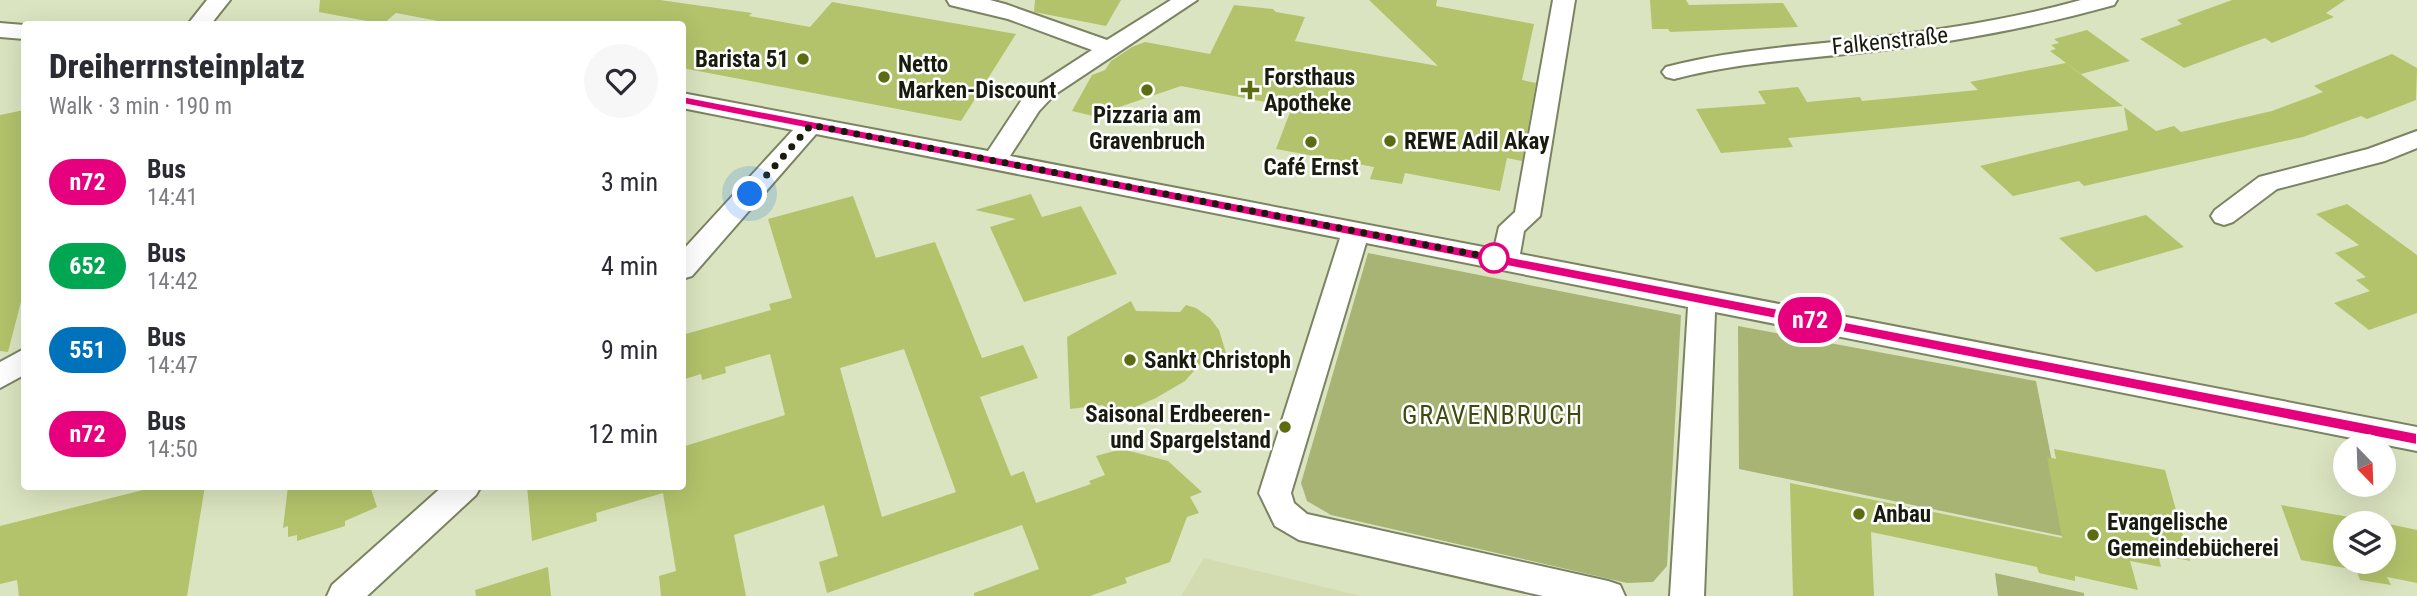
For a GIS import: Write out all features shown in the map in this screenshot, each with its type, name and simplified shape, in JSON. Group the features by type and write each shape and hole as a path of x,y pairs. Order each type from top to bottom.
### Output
{"street":[{"path":"202,21 219,0"},
{"path":"958,0 1001,7 1035,18 1108,49"},
{"path":"995,160 1030,106 1046,90 1186,0"},
{"path":"1505,260 1511,227 1527,216 1564,0"},
{"name":"Falkenstraße","path":"1674,72 1750,54 1857,46 2007,25 2106,0"},
{"path":"686,101 2417,439"},
{"path":"686,265 811,125"},
{"path":"2224,216 2268,183 2376,155 2417,139"},
{"path":"1356,231 1275,493 1277,505 1287,519 1299,526 1608,596"},
{"path":"1687,596 1702,299"},
{"path":"0,377 21,362"},
{"path":"344,596 461,490"}],"shaded area":[{"path":"1368,253 1681,315 1667,566 1653,582 1627,583 1331,515 1307,501 1301,483"},
{"path":"1738,326 2036,381 2067,537 1739,469"},
{"path":"1204,558 1361,596 1181,596"},
{"path":"1995,573 2084,593 2084,596 1998,596"}],"building":[{"path":"320,0 660,0 752,13 749,16 810,27 832,2 1016,34 961,121 686,69 686,21 438,21 396,13 387,21 367,21 319,12"},
{"path":"1035,0 1121,0 1106,26 1034,12"},
{"path":"1369,0 1437,0 1436,6 1534,24 1522,80 1536,83 1522,161 1507,158 1500,191 1405,173 1402,184 1370,179 1374,167 1276,149 1292,107 1181,86 1093,116 1072,111 1092,75 1105,70 1111,61 1132,47 1145,42 1210,54 1234,5 1273,9 1276,12 1305,17 1295,41 1438,66"},
{"path":"1650,0 1686,0 1689,5 1783,3 1798,27 1670,32 1668,29 1652,29"},
{"path":"2232,0 2345,0 2326,13 2334,17 2272,43 2265,38 2184,68 2140,39 2182,24 2177,20"},
{"path":"2087,30 2130,61 2081,74 2050,51 2056,49 2051,45 2059,43 2054,39"},
{"path":"2392,54 2417,68 2416,100 2367,119 2361,116 2303,137 2084,186 2079,181 2013,196 1980,166 2128,130 2124,107 2156,131 2174,126 2181,132 2272,111 2323,92 2314,86"},
{"path":"2066,63 2123,106 1788,138 1793,147 1721,153 1696,109 1766,104 1758,91 1798,87 1807,102 1860,97 1862,101 1978,90 1970,82"},
{"path":"21,111 21,302 8,352 0,351 0,115"},
{"path":"1031,194 1042,217 1081,206 1117,274 1024,302 990,227 1016,219 975,210"},
{"path":"853,196 876,258 935,242 982,358 1023,345 1038,378 980,397 1011,476 1024,471 1036,503 1091,484 1089,481 1105,475 1096,456 1122,449 1168,461 1202,492 1190,497 1199,513 1187,517 1170,562 1125,578 1127,583 1090,596 974,596 974,593 1039,569 1022,525 827,593 819,562 838,556 824,505 734,535 746,596 661,596 659,576 676,571 663,493 596,513 597,521 532,541 527,490 686,490 686,446 785,415 770,354 725,367 726,373 702,380 701,374 686,379 686,334 771,310 769,304 792,298 768,219","holes":["904,349 956,492 882,517 840,368"]},
{"path":"2347,204 2417,255 2417,313 2369,330 2334,303 2370,291 2356,280 2366,277 2335,253 2359,245 2316,214"},
{"path":"2146,215 2184,247 2096,272 2059,238"},
{"name":"Sankt Christoph","path":"1131,301 1136,311 1180,312 1186,305 1196,308 1210,318 1219,330 1226,353 1210,353 1185,381 1156,398 1117,415 1102,405 1070,409 1067,337"},
{"path":"2054,449 2165,470 2190,561 2158,554 2161,567 2130,561 2138,590 2075,576 2075,581 2039,573 2037,567 1871,532 1874,596 1793,596 1790,483 2062,538 2047,457 2056,459"},
{"path":"143,490 204,490 187,596 19,596 17,580 0,584 0,526"},
{"path":"288,490 371,490 377,507 345,521 345,526 297,541 297,535 288,537 288,526 283,528"},
{"path":"2281,505 2333,514 2333,566 2301,560"},
{"path":"2396,526 2417,530 2417,583 2387,577 2391,585 2360,580 2358,574 2396,574"},
{"path":"548,567 551,596 476,596 475,590"}],"bus line":[{"name":"n72","path":"686,101 2308,420 2417,439"}],"place":[{"name":"Barista 51","path":"803,59"},
{"name":"Netto Marken-Discount","path":"884,77"},
{"name":"Pizzaria am Gravenbruch","path":"1147,90"},
{"name":"Forsthaus Apotheke","path":"1250,90"},
{"name":"REWE Adil Akay","path":"1390,141"},
{"name":"Café Ernst","path":"1311,142"},
{"name":"Sankt Christoph","path":"1130,360"},
{"name":"Saisonal Erdbeeren- und Spargelstand","path":"1285,427"},
{"name":"Anbau","path":"1859,514"},
{"name":"Evangelische Gemeindebücherei","path":"2093,535"}],"district":[{"name":"GRAVENBRUCH","path":"1493,415"}],"route":[{"path":"750,194 811,125 1494,258"}]}
